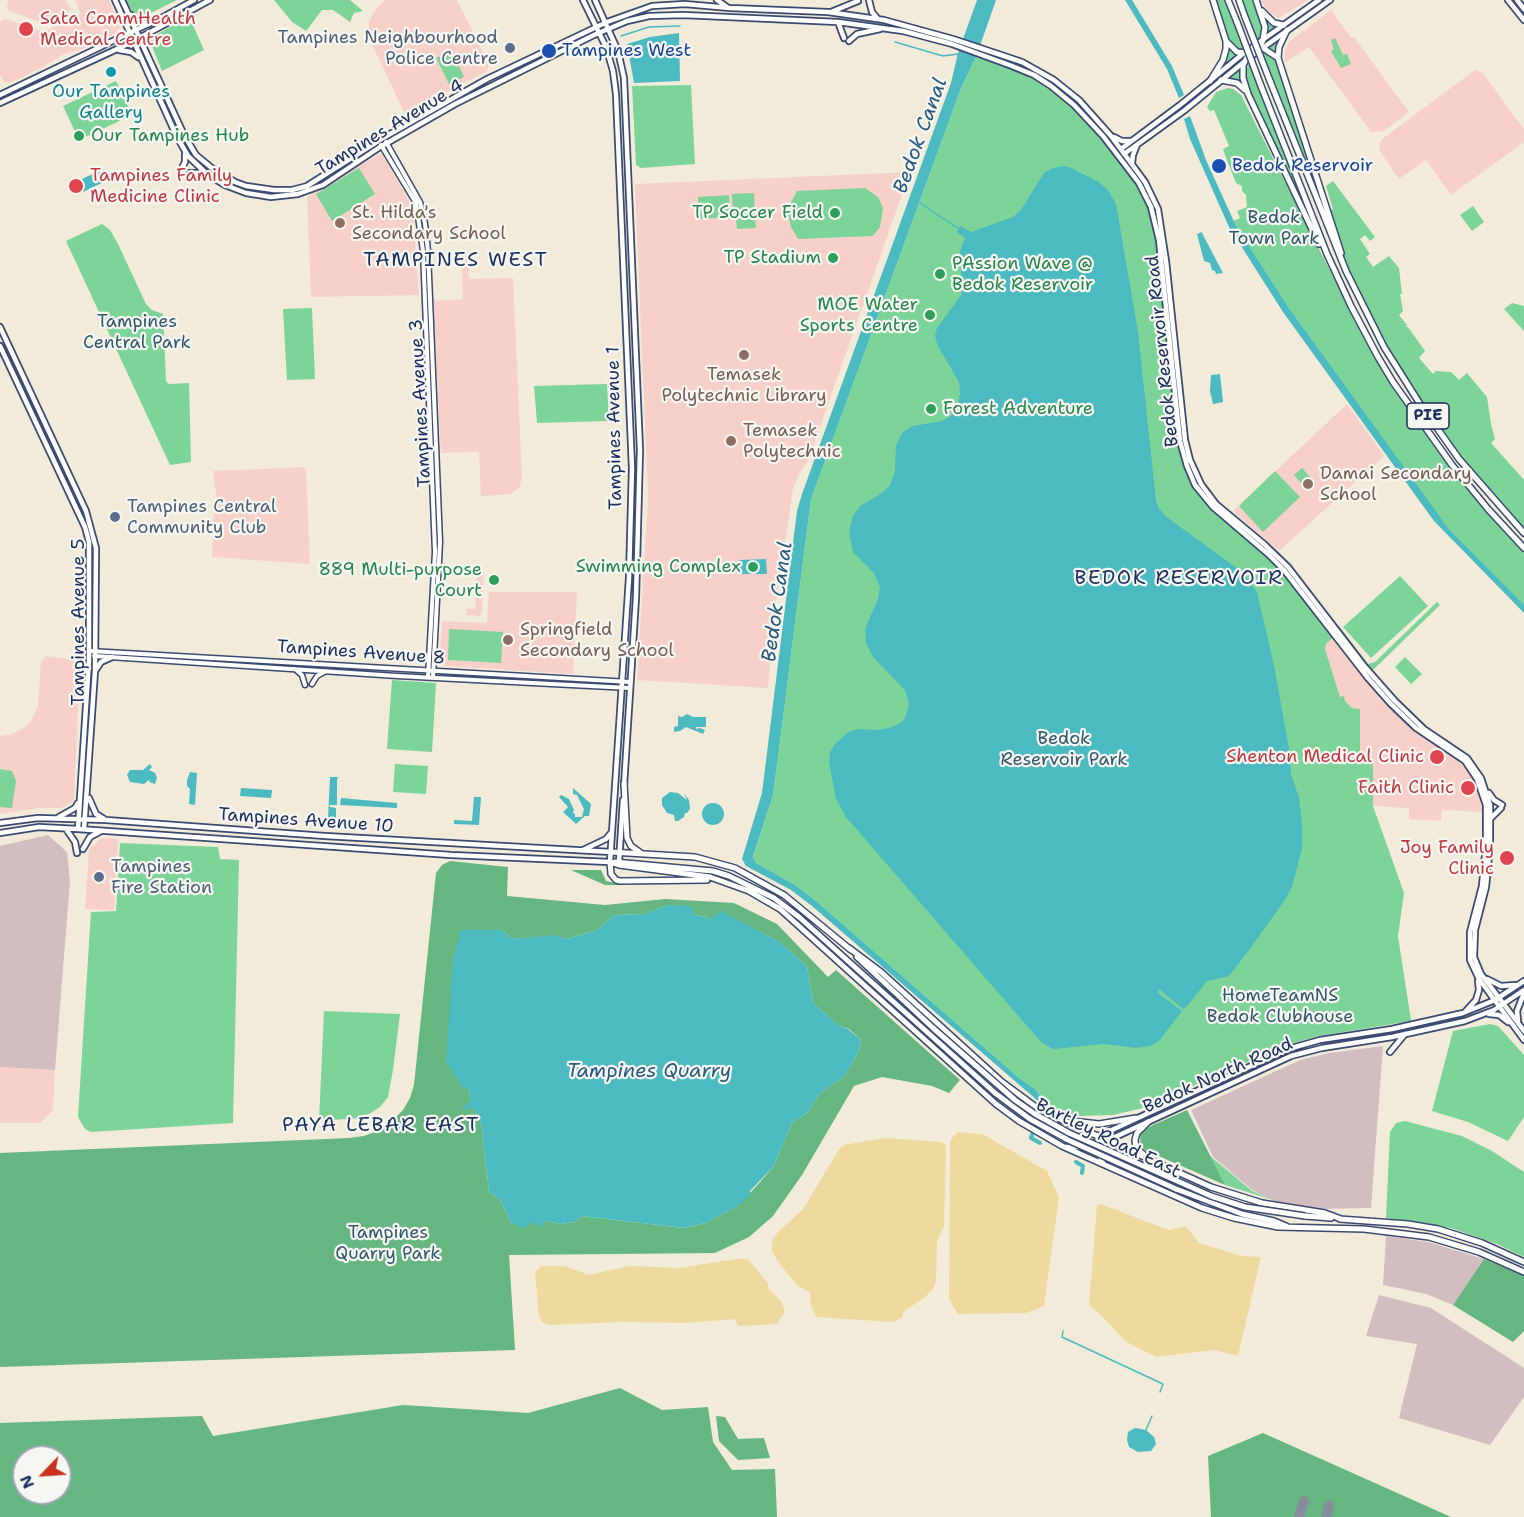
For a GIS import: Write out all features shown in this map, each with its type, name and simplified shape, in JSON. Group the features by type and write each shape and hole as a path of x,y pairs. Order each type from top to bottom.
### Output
{"highway":[{"path":"1213,0 1226,40 1235,51 1273,52 1278,58 1352,285"},
{"name":"PIE","path":"1228,0 1327,254 1359,323 1393,382 1462,478 1524,548"},
{"name":"PIE","path":"1239,0 1352,285 1384,347 1420,404 1469,471 1524,533"},
{"path":"1256,0 1265,26 1263,40 1245,61 1242,75 1248,94 1322,250 1327,254"},
{"path":"1259,7 1274,23 1286,28 1279,45 1278,58"},
{"path":"1210,81 1224,58 1226,40"},
{"path":"1221,80 1237,84 1248,94"},
{"path":"624,783 627,838 634,850 645,856"},
{"name":"Bartley Road East","path":"611,852 695,858 735,868 784,895 849,948 999,1087 1035,1114 1069,1133 1211,1196 1245,1207 1305,1216 1408,1224 1438,1229 1482,1243 1524,1262"},
{"path":"749,891 700,879 620,881 611,874 610,862 710,877 749,891 795,920 996,1104 1019,1121 1062,1146 1204,1208 1260,1225 1288,1227"},
{"name":"Bartley Road East","path":"610,862 713,871 765,893 799,917 1012,1107 1049,1130 1206,1202 1288,1227 1364,1229 1429,1237 1479,1252 1524,1272"},
{"path":"849,948 881,972 1002,1082 1040,1110 1211,1187 1262,1203 1326,1213 1341,1219"},
{"path":"1061,1119 1099,1124 1136,1119"},
{"path":"1147,1158 1135,1144 1137,1133 1148,1122"}],"main road":[{"name":"Tampines Avenue 4","path":"115,0 184,151 191,160 207,174 225,185 246,193 271,197 289,196 323,185 382,142 599,33"},
{"name":"Tampines Avenue 4","path":"122,0 190,146 204,163 235,182 274,190 300,188 317,181 487,79 596,27"},
{"path":"0,95 194,0"},
{"path":"0,103 113,51 210,0"},
{"name":"Tampines Avenue 1","path":"583,0 606,47 613,71 621,194 632,468 627,597 610,862"},
{"name":"Tampines Avenue 1","path":"595,0 618,51 623,70 640,467 636,598 619,862"},
{"path":"685,4 695,0"},
{"path":"717,0 721,5 730,8"},
{"path":"869,0 872,12 878,19"},
{"path":"1263,40 1286,28 1319,0"},
{"path":"1120,153 1132,141 1210,81 1330,0"},
{"path":"1508,0 1524,20"},
{"path":"1517,0 1524,9"},
{"path":"828,12 858,2"},
{"name":"Bedok Reservoir Road","path":"596,27 652,6 685,4 828,12 878,19 1034,67 1079,100 1111,136 1151,207 1157,227 1162,266 1180,441 1186,466 1195,485 1214,507 1284,570 1361,670 1386,698 1416,728 1465,761 1479,784 1486,805 1486,829 1482,886 1470,936 1470,957 1473,970 1498,999"},
{"path":"126,8 135,20 149,24"},
{"path":"601,12 609,18 616,18"},
{"path":"583,33 588,26 590,15"},
{"name":"Bedok Reservoir Road","path":"599,33 627,21 658,15 837,22 953,41 986,57 1034,75 1055,88 1133,165 1158,209 1166,261 1185,440 1190,460 1201,484 1216,504 1288,567 1389,695 1419,725 1467,758 1483,783 1489,800 1491,818 1488,878 1474,940 1475,960 1483,977 1524,1040"},
{"path":"115,40 124,29 123,17"},
{"path":"837,22 847,39 857,34 883,28"},
{"path":"146,53 146,42 152,31"},
{"path":"113,51 131,52 142,62"},
{"path":"1120,153 1139,143 1245,61"},
{"path":"616,104 619,98 625,103"},
{"path":"1111,136 1122,141 1132,141"},
{"path":"1133,165 1133,155 1139,143"},
{"path":"182,168 186,159 184,151"},
{"path":"189,173 207,174"},
{"path":"621,194 629,193"},
{"path":"624,264 631,256"},
{"path":"1162,266 1166,261"},
{"name":"Tampines Avenue 5","path":"1,331 86,511 96,548 92,653 78,819 81,829"},
{"name":"Tampines Avenue 5","path":"0,346 87,533 90,551 92,653 95,671 85,819 81,829"},
{"path":"632,468 636,470 640,467"},
{"path":"627,597 636,598"},
{"path":"95,671 101,662 112,657"},
{"path":"620,715 624,713 628,715"},
{"path":"1483,783 1494,800 1502,807 1491,818"},
{"path":"87,792 93,810 99,817 106,820"},
{"path":"56,818 75,808 80,798"},
{"name":"Tampines Avenue 10","path":"0,823 56,818 85,819 325,836 611,852"},
{"name":"Tampines Avenue 10","path":"0,833 39,827 65,828 451,855 610,862"},
{"path":"65,828 75,842 77,853"},
{"path":"83,849 90,837 101,831"},
{"path":"583,850 606,839 612,831"},
{"path":"1463,1013 1478,995 1479,984 1473,970"},
{"path":"1483,977 1501,986 1522,982"},
{"name":"Bedok North Road","path":"1099,1136 1288,1049 1320,1040 1392,1029 1463,1013 1498,999 1522,982"},
{"path":"1519,1024 1517,1011 1524,992"},
{"name":"Bedok North Road","path":"1062,1146 1081,1148 1096,1145 1284,1059 1322,1048 1465,1021 1484,1014 1524,992"},
{"name":"Bedok Reservoir Road","path":"1502,1005 1524,1031"},
{"path":"1484,1014 1499,1015 1517,1030"},
{"path":"1390,1052 1405,1034"},
{"path":"1273,1055 1284,1059"},
{"path":"1099,1136 1096,1145 1098,1156 1105,1165"}],"street":[{"name":"Tampines Avenue 3","path":"382,142 420,202 424,215 428,251 440,542 431,677"},
{"name":"Tampines Avenue 8","path":"92,653 431,670 622,685"},
{"name":"Tampines Avenue 8","path":"92,653 112,657 567,686 630,685"},
{"path":"292,668 302,675 305,685"},
{"path":"312,684 320,674 329,670"},
{"path":"567,679 567,686"}],"shaded area":[{"path":"9,0 66,0 71,10 42,23 8,10"},
{"path":"75,0 109,0 121,28 111,36 80,50 64,54 10,83 4,82 0,75 0,24 2,20 7,19 45,31 81,14"},
{"path":"385,0 457,0 489,65 487,71 405,114 369,38 369,22 375,10"},
{"path":"1260,0 1308,0 1279,18 1268,11"},
{"path":"1331,10 1351,38 1354,37 1409,112 1384,131 1371,132 1309,47 1285,63 1285,51 1289,42"},
{"path":"1475,70 1482,72 1524,129 1524,142 1451,195 1426,160 1399,179 1380,151 1379,145 1382,139"},
{"name":"St. Hilda's Secondary School","path":"381,153 407,197 413,215 419,295 311,297 307,197"},
{"name":"Temasek Polytechnic","path":"910,172 808,461 793,489 776,602 768,688 637,680 648,499 635,184"},
{"path":"461,255 468,255 469,279 513,278 522,478 519,488 511,494 481,496 479,452 441,453 433,301 463,299"},
{"name":"Damai Secondary School","path":"1347,404 1384,456 1279,551 1233,511"},
{"path":"303,467 306,470 310,564 212,557 214,513 217,502 213,471"},
{"path":"477,570 484,571 482,608 484,609 481,616 466,615 467,608 475,609"},
{"name":"Springfield Secondary School","path":"489,592 577,592 573,674 445,666 440,658 442,621 487,623"},
{"path":"1334,637 1369,683 1409,725 1459,762 1472,777 1478,790 1483,812 1442,810 1441,821 1409,819 1409,808 1373,806 1373,762 1360,761 1360,709 1352,708 1340,697 1325,649 1326,644"},
{"path":"46,656 80,661 74,801 61,808 39,808 0,814 0,736 12,734 24,728 32,719 38,706 41,661"},
{"path":"48,835 67,852 70,881 55,1070 0,1067 0,846"},
{"name":"Tampines Fire Station","path":"101,838 118,839 114,910 85,909 89,850"},
{"path":"1383,1046 1371,1208 1318,1209 1274,1201 1252,1190 1213,1157 1191,1110 1300,1060 1329,1053"},
{"path":"0,1067 55,1070 53,1110 40,1123 0,1123"},
{"path":"1386,1236 1428,1242 1484,1259 1453,1305 1426,1294 1383,1285"},
{"path":"1379,1295 1431,1308 1524,1368 1524,1397 1490,1445 1399,1418 1417,1344 1366,1336"}],"green space":[{"path":"126,0 177,0 143,17 134,15"},
{"path":"274,0 350,0 363,11 354,13 350,22 333,10 322,10 306,31 292,22"},
{"path":"1213,0 1228,0 1246,48 1211,80 1226,49"},
{"path":"1239,0 1256,0 1259,8 1269,19 1284,25 1263,40 1262,33 1255,42"},
{"path":"189,16 204,50 162,71 149,39"},
{"path":"1287,31 1278,51 1328,211 1333,209 1326,186 1333,181 1375,237 1370,241 1365,235 1360,239 1370,254 1366,257 1373,267 1389,256 1399,268 1403,311 1399,315 1425,351 1419,358 1433,374 1436,371 1451,372 1459,380 1467,373 1487,397 1495,439 1491,443 1524,480 1524,531 1454,450 1402,376 1352,284 1260,54 1267,50 1263,48"},
{"path":"1335,38 1343,55 1347,54 1351,64 1341,68 1331,51 1334,49 1331,40"},
{"path":"452,51 464,77 449,84 436,58"},
{"name":"Bedok Reservoir","path":"976,57 985,60 986,58 1023,71 1072,104 1074,111 1103,137 1145,194 1155,229 1177,437 1187,473 1206,503 1275,564 1334,637 1326,644 1325,649 1340,697 1344,696 1345,701 1352,708 1360,709 1360,761 1373,762 1373,806 1404,893 1398,936 1411,1021 1319,1036 1286,1045 1143,1108 1113,1115 1080,1116 1063,1113 1038,1101 1039,1094 1035,1089 1019,1078 816,901 795,885 756,863 753,858 773,795 811,499 961,88"},
{"path":"1251,60 1323,250 1248,94 1241,86 1221,80 1245,61 1243,70 1246,69"},
{"path":"116,81 132,115 79,140 63,106"},
{"path":"691,85 695,164 641,168 636,165 632,86"},
{"name":"Bedok Town Park","path":"1228,88 1241,95 1355,320 1384,371 1455,473 1524,552 1524,606 1439,517 1289,308 1233,221 1240,218 1237,211 1247,207 1246,195 1242,191 1242,186 1236,183 1226,158 1223,149 1229,146 1214,110 1210,111 1207,107 1216,92"},
{"path":"359,168 375,194 332,221 316,194"},
{"path":"865,188 878,197 883,208 880,227 873,236 798,239 791,227 788,214 797,191"},
{"path":"754,193 755,217 742,218 755,218 756,228 737,229 736,218 733,218 732,194"},
{"path":"729,195 730,217 699,219 698,197"},
{"path":"1473,206 1484,222 1472,231 1460,215"},
{"name":"Tampines Central Park","path":"102,224 110,230 118,244 146,304 152,310 163,314 166,381 169,384 189,383 191,462 170,465 66,241"},
{"path":"1512,303 1524,306 1524,331 1504,309"},
{"path":"312,308 315,379 287,380 283,309"},
{"path":"607,384 609,421 537,423 534,386"},
{"path":"1302,468 1316,484 1308,491 1294,475"},
{"path":"1275,471 1300,497 1263,532 1239,506"},
{"path":"1400,576 1428,606 1371,658 1343,627"},
{"path":"1437,602 1440,605 1373,670 1370,670 1337,628 1339,626 1368,664 1375,662"},
{"path":"449,629 503,632 501,663 448,660"},
{"path":"1405,657 1422,674 1411,684 1395,667"},
{"path":"392,680 436,683 432,752 387,749"},
{"path":"395,764 428,766 426,794 393,792"},
{"path":"0,769 12,771 16,781 12,808 0,807"},
{"path":"120,843 218,847 220,859 239,860 233,1123 91,1132 85,1129 78,1117 91,912 116,911"},
{"name":"Tampines Quarry Park","path":"450,861 508,867 507,896 605,905 665,899 734,903 777,924 828,977 836,970 960,1080 949,1093 932,1086 882,1077 854,1086 802,1175 773,1216 749,1237 715,1253 509,1255 515,1350 0,1367 0,1153 349,1138 364,1136 385,1128 403,1110 414,1085 436,873 442,865","holes":["669,905 681,906 694,915 760,932 781,943 807,967 813,1003 839,1026 849,1029 861,1040 853,1062 844,1076 820,1093 807,1113 792,1123 773,1167 738,1206 705,1223 684,1228 581,1216 575,1222 560,1224 547,1221 517,1222 512,1225 501,1201 489,1191 481,1122 470,1102 461,930 501,930 513,939 555,936 566,939 597,930 614,915 645,914"]},
{"path":"571,870 601,870 606,881 622,885 605,885"},
{"path":"324,1011 400,1014 388,1097 380,1107 360,1118 319,1121"},
{"path":"1490,1024 1498,1026 1524,1055 1524,1117 1508,1141 1468,1122 1432,1111 1453,1031"},
{"path":"1187,1110 1225,1185 1145,1150 1141,1146 1142,1130"},
{"path":"1405,1121 1462,1136 1492,1151 1524,1172 1524,1257 1497,1244 1451,1228 1386,1218 1390,1132 1396,1123"},
{"path":"1210,1156 1252,1191 1273,1200 1225,1185"},
{"path":"1484,1259 1524,1276 1524,1331 1513,1342 1453,1305"},
{"path":"620,1388 662,1410 708,1407 713,1442 732,1470 775,1469 777,1517 0,1517 0,1423 202,1416 213,1436 403,1405 528,1413"},
{"path":"716,1416 725,1417 738,1439 764,1438 770,1458 738,1460 719,1441"},
{"path":"1263,1433 1451,1517 1211,1517 1208,1456"}],"sand":[{"path":"957,1132 982,1134 1047,1171 1059,1197 1044,1306 1026,1313 958,1314 949,1299 950,1141"},
{"path":"885,1138 942,1142 946,1146 944,1226 937,1242 936,1281 933,1289 903,1312 902,1318 893,1322 816,1317 811,1305 810,1292 798,1286 781,1266 772,1251 772,1240 803,1209 840,1148 844,1145"},
{"path":"1101,1204 1168,1230 1186,1226 1199,1243 1242,1256 1261,1257 1238,1356 1214,1350 1156,1357 1125,1341 1089,1305 1097,1205"},
{"path":"748,1259 768,1283 768,1288 781,1301 785,1311 777,1324 738,1326 735,1319 686,1323 621,1322 548,1325 539,1317 535,1272 541,1266 564,1266 589,1275 629,1266 679,1268"}],"water":[{"path":"977,0 996,0 976,57 961,88 811,499 773,795 753,857 756,863 795,885 816,901 1019,1078 1035,1089 1039,1094 1038,1101 812,906 791,890 746,866 742,859 762,793 797,511 951,83 958,53"},
{"path":"1125,0 1132,0 1172,66 1184,95 1179,98 1167,69"},
{"path":"679,33 680,81 634,83 627,44 650,37"},
{"path":"1190,116 1206,160 1236,226 1289,308 1448,528 1524,605 1524,613 1434,521 1283,312 1229,227 1190,139 1184,119"},
{"name":"Bedok Reservoir","path":"1063,166 1097,181 1108,190 1116,204 1138,332 1156,501 1159,509 1242,572 1257,592 1274,666 1289,749 1291,774 1299,798 1302,824 1302,848 1292,887 1252,946 1229,976 1207,981 1183,1009 1159,989 1158,993 1182,1011 1159,1041 1151,1046 1136,1048 1104,1044 1053,1049 1041,1042 846,817 836,799 829,762 834,745 847,733 858,729 879,730 893,727 902,722 909,704 905,690 873,657 866,643 865,629 878,599 880,587 874,573 853,552 849,532 853,516 860,506 890,486 895,471 896,445 903,432 913,426 942,421 952,415 958,405 959,382 938,346 935,336 937,328 962,294 960,251 965,238 957,232 960,226 971,232 1013,217 1021,210 1044,173"},
{"path":"103,169 108,180 83,192 78,181"},
{"path":"1202,232 1223,273 1216,274 1210,263 1204,261 1197,234"},
{"path":"1220,374 1223,402 1213,404 1210,391 1211,375"},
{"name":"Swimming Complex","path":"766,559 767,574 740,574 739,560"},
{"path":"687,714 693,717 706,717 706,727 696,727 696,729 705,730 703,734 686,727 674,732 674,727 678,726 678,716 682,717"},
{"path":"150,764 152,767 149,770 155,773 157,778 155,784 149,782 150,779 144,784 130,782 127,775 130,770 143,770"},
{"path":"190,772 197,773 195,805 189,804 190,789 187,786 187,780"},
{"path":"330,777 338,777 337,805 329,805 336,808 336,819 328,818"},
{"path":"241,788 272,790 271,798 240,796"},
{"path":"573,788 591,804 589,816 585,816 576,824 563,812 568,807 559,797 561,795 569,799 575,817 582,817 584,809 577,795 573,794"},
{"path":"670,792 678,793 687,800 684,793 689,800 690,809 678,821 675,821 674,815 667,813 662,805 662,798"},
{"path":"474,797 481,797 479,825 454,824 454,820 472,821"},
{"path":"341,798 397,803 397,808 340,805"},
{"path":"713,803 721,806 724,814 721,822 713,825 705,822 702,814 705,806"},
{"name":"Tampines Quarry","path":"669,905 691,906 694,915 707,917 709,920 721,911 781,943 807,967 813,1003 839,1026 848,1029 861,1040 853,1062 844,1076 820,1093 807,1113 792,1123 773,1167 750,1191 750,1196 738,1206 705,1223 684,1228 581,1216 575,1222 560,1224 547,1221 538,1227 534,1222 521,1229 517,1223 512,1225 501,1201 489,1191 481,1122 472,1106 464,1111 463,1107 470,1102 469,1087 464,1089 446,1062 453,960 461,930 501,930 513,939 555,935 566,939 597,930 614,915 645,914"},
{"path":"1135,1428 1146,1430 1154,1437 1156,1444 1151,1451 1138,1452 1129,1447 1128,1432"}],"waterway":[{"path":"621,36 649,27 680,26"},
{"path":"895,42 943,56 958,54"},
{"path":"920,203 959,229"},
{"name":"Bedok Canal","path":"1032,1135 1031,1138 1040,1143"},
{"name":"Bedok Canal","path":"1076,1162 1083,1166 1082,1173"},
{"path":"1063,1331 1062,1337 1163,1384 1160,1392"},
{"path":"1146,1430 1152,1416"}],"taxiway":[{"path":"1299,1517 1304,1501"},
{"path":"1326,1517 1329,1505"}],"place":[{"name":"Sata CommHealth Medical Centre","path":"26,29"},
{"name":"Tampines Neighbourhood Police Centre","path":"510,48"},
{"name":"Tampines West","path":"549,51"},
{"name":"Our Tampines Gallery","path":"111,72"},
{"name":"Our Tampines Hub","path":"79,136"},
{"name":"Bedok Reservoir","path":"1219,166"},
{"name":"Tampines Family Medicine Clinic","path":"76,186"},
{"name":"TP Soccer Field","path":"835,213"},
{"name":"St. Hilda's Secondary School","path":"340,223"},
{"name":"TP Stadium","path":"833,258"},
{"name":"PAssion Wave @ Bedok Reservoir","path":"940,274"},
{"name":"MOE Water Sports Centre","path":"930,315"},
{"name":"Temasek Polytechnic Library","path":"744,355"},
{"name":"Forest Adventure","path":"931,409"},
{"name":"Temasek Polytechnic","path":"731,441"},
{"name":"Damai Secondary School","path":"1308,484"},
{"name":"Tampines Central Community Club","path":"115,517"},
{"name":"Swimming Complex","path":"753,567"},
{"name":"889 Multi-purpose Court","path":"494,580"},
{"name":"Springfield Secondary School","path":"508,640"},
{"name":"Shenton Medical Clinic","path":"1437,757"},
{"name":"Faith Clinic","path":"1468,788"},
{"name":"Joy Family Clinic","path":"1507,858"},
{"name":"Tampines Fire Station","path":"99,877"}],"district":[{"name":"TAMPINES WEST","path":"456,261"},
{"name":"BEDOK RESERVOIR","path":"1179,579"},
{"name":"PAYA LEBAR EAST","path":"381,1126"}],"park label":[{"name":"Bedok Reservoir Park","path":"1064,750"},
{"name":"HomeTeamNS Bedok Clubhouse","path":"1280,1006"}]}
